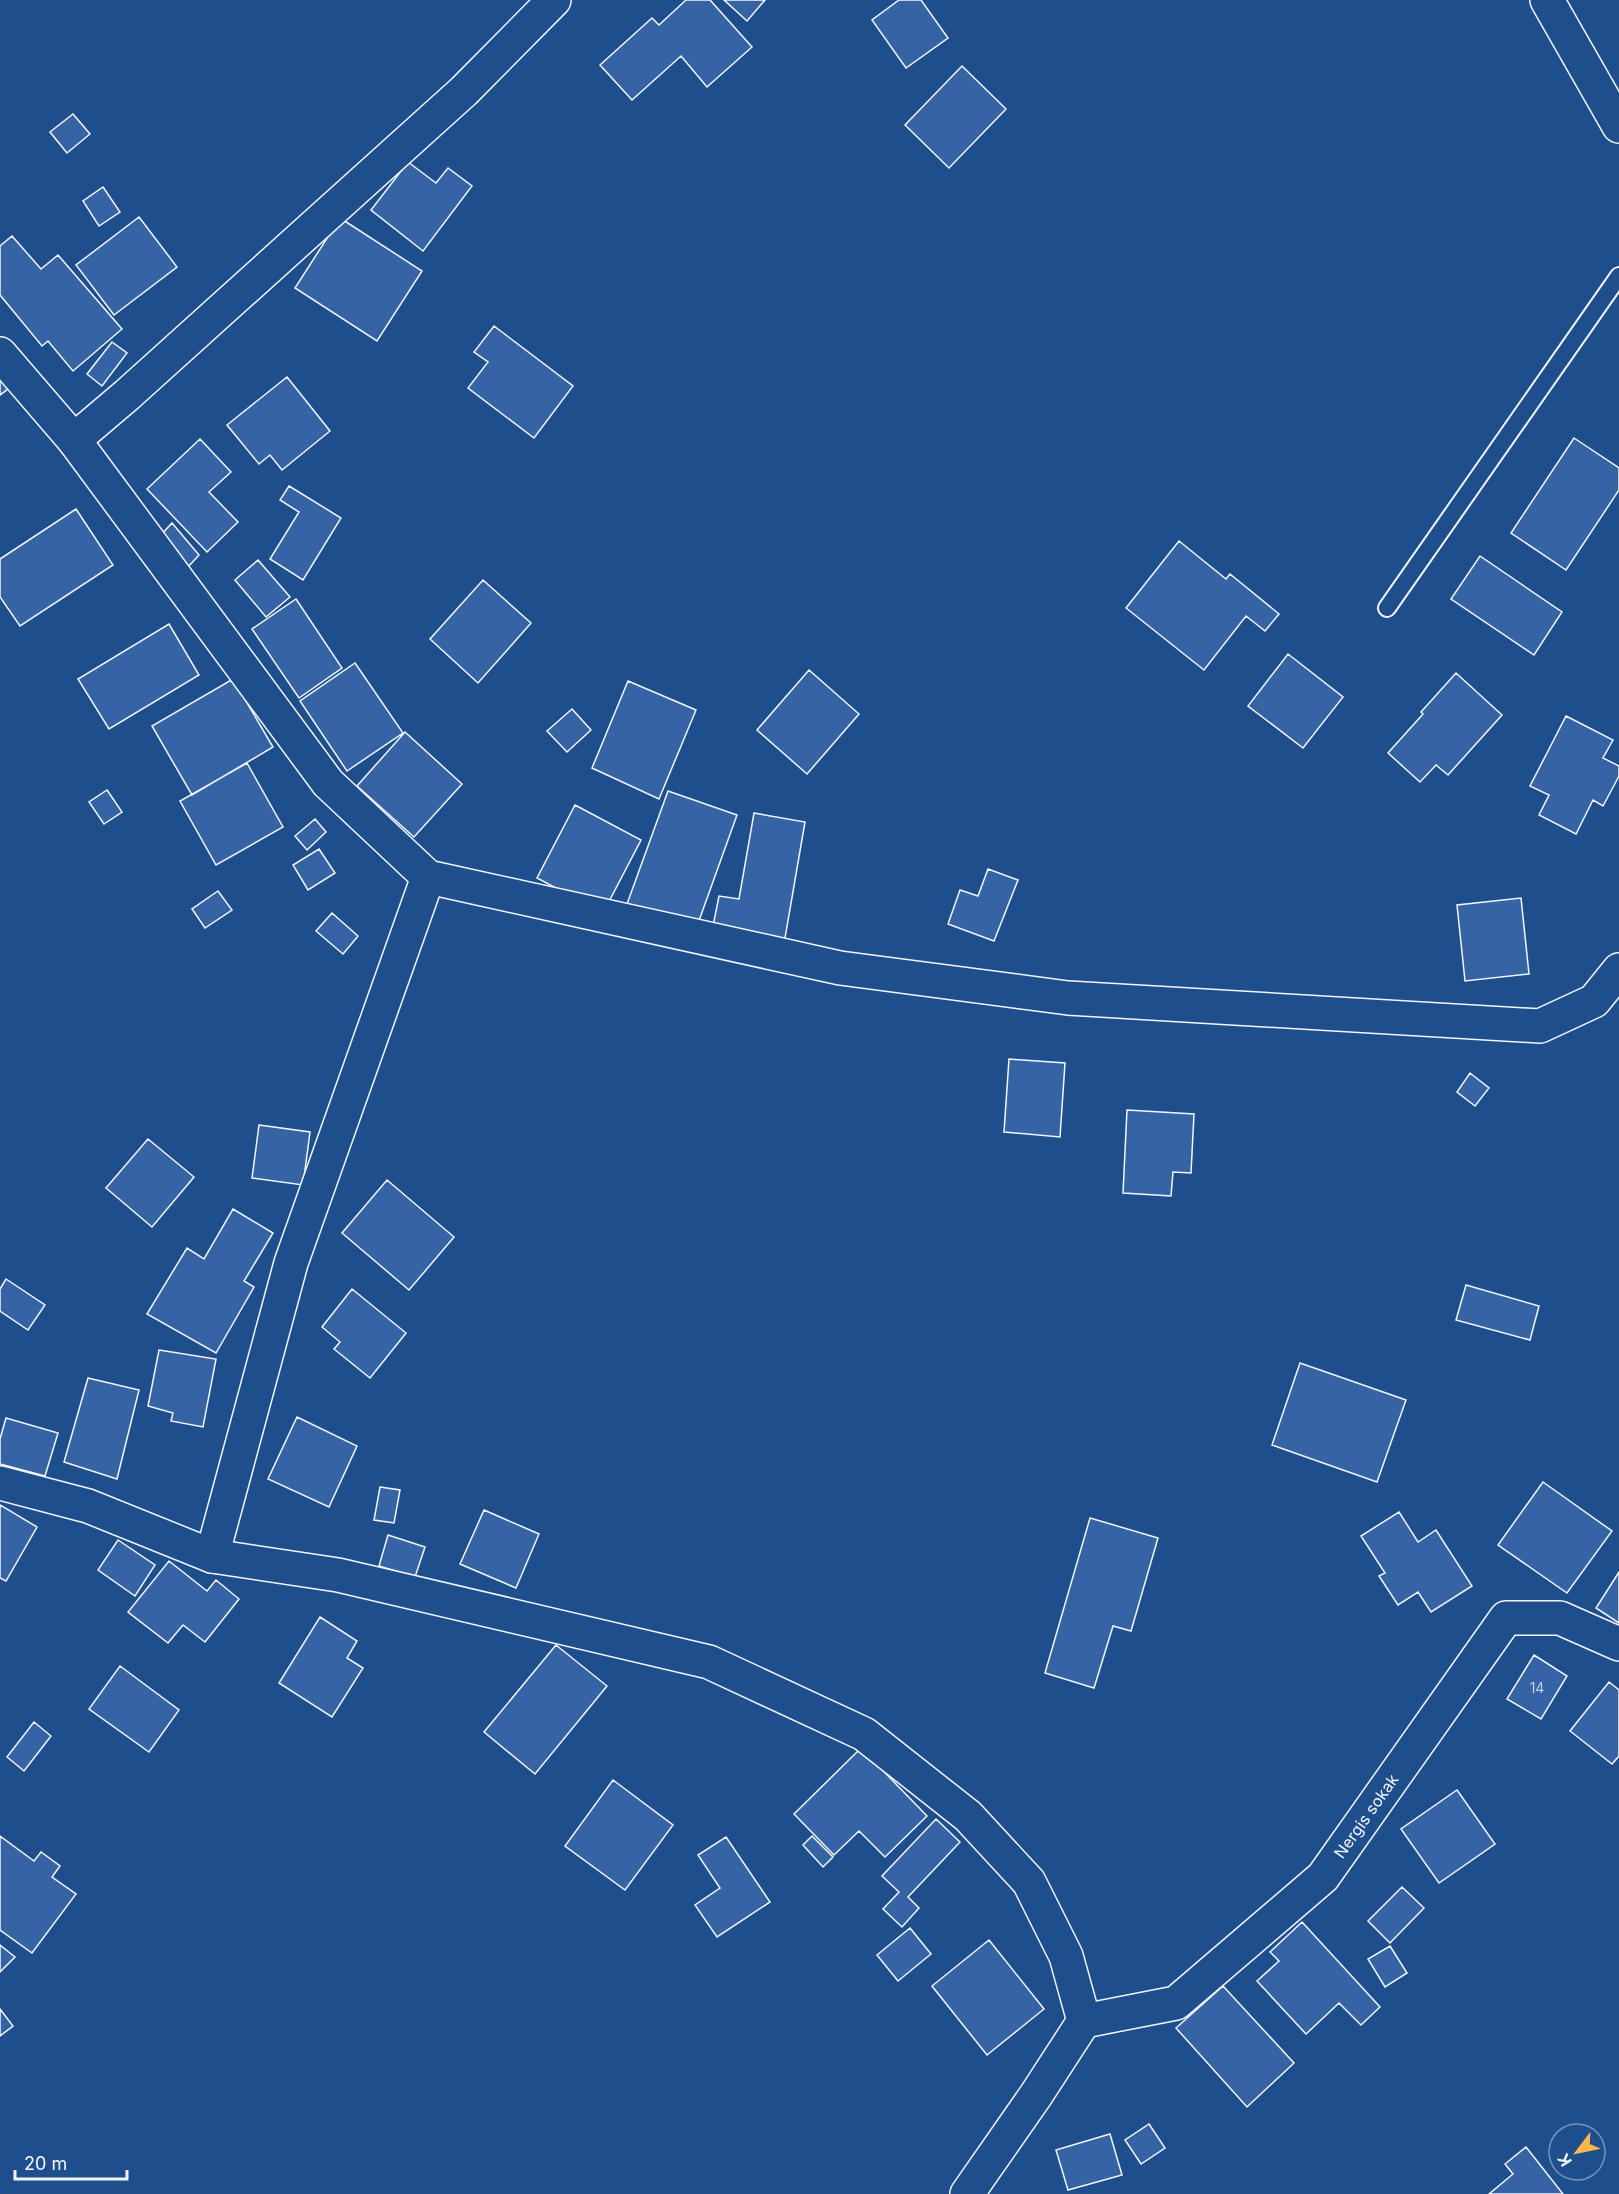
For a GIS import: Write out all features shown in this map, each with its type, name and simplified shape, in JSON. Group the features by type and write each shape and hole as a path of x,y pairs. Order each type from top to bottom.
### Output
{"street":[{"path":"74,440 127,395 464,91 554,0"},
{"path":"1547,0 1619,126"},
{"path":"0,354 74,440 328,783 428,877 840,968 1068,998 1540,1026 1594,1001 1619,970"},
{"path":"212,1556 291,1263 428,877"},
{"path":"0,1483 88,1506 212,1556 338,1575 708,1662 864,1734 968,1816 1029,1882 1066,1956 1084,2021 967,2194"},
{"name":"Nergis sokak","path":"1084,2021 1176,2003 1323,1877 1506,1618 1560,1618 1619,1644"}],"lane":[{"path":"1387,608 1619,276"}],"building":[{"path":"686,0 710,0 752,47 707,87 681,56 632,100 600,65 652,18 659,25"},
{"path":"724,0 765,0 747,21"},
{"path":"899,0 921,0 948,38 906,68 872,20"},
{"path":"962,66 1006,109 949,168 905,125"},
{"path":"73,114 90,134 67,153 50,132"},
{"path":"408,162 436,183 448,168 472,186 423,251 371,210"},
{"path":"103,187 120,212 99,226 83,201"},
{"path":"139,217 177,267 114,315 76,265"},
{"path":"340,218 422,271 377,341 295,288"},
{"path":"12,236 41,269 58,255 122,329 73,371 48,341 42,346 0,295 0,246"},
{"path":"494,326 573,386 534,438 468,388 488,362 474,352"},
{"path":"112,342 127,353 102,386 87,374"},
{"path":"0,370 12,386 0,395"},
{"path":"287,377 330,431 282,470 270,455 259,464 227,425"},
{"path":"1574,438 1619,468 1619,490 1566,570 1511,533"},
{"path":"200,439 231,472 209,492 238,522 207,552 147,489"},
{"path":"289,486 341,518 303,580 270,559 299,512 280,500"},
{"path":"76,509 113,565 20,626 0,597 0,559"},
{"path":"172,523 199,555 187,568 160,536"},
{"path":"1179,541 1226,579 1230,574 1279,614 1265,631 1246,616 1204,670 1126,608"},
{"path":"1480,556 1562,612 1534,655 1451,599"},
{"path":"258,560 290,597 266,617 235,580"},
{"path":"483,580 531,623 478,683 430,639"},
{"path":"296,599 342,668 299,698 252,629"},
{"path":"169,624 199,675 109,729 78,679"},
{"path":"1288,654 1343,697 1303,748 1248,706"},
{"path":"355,663 403,733 347,771 300,701"},
{"path":"809,670 859,714 807,774 757,730"},
{"path":"1456,673 1502,715 1448,775 1436,765 1420,782 1388,753"},
{"path":"233,679 273,747 192,795 152,726"},
{"path":"628,681 696,710 659,799 592,768"},
{"path":"572,709 591,730 567,752 547,731"},
{"path":"1566,716 1613,740 1603,758 1619,766 1619,776 1603,806 1593,800 1576,834 1539,815 1549,795 1530,786"},
{"path":"405,732 462,784 414,837 357,786"},
{"path":"247,763 283,827 216,865 180,801"},
{"path":"107,790 122,812 104,824 89,802"},
{"path":"668,791 737,815 696,929 627,904"},
{"path":"575,805 641,840 603,913 537,878"},
{"path":"754,813 805,822 784,944 712,931 719,896 739,899"},
{"path":"315,819 326,832 307,850 295,836"},
{"path":"319,849 335,873 308,890 293,865"},
{"path":"988,869 1018,880 994,941 948,924 960,890 978,896"},
{"path":"218,891 232,910 205,928 192,909"},
{"path":"1521,898 1529,974 1465,981 1457,905"},
{"path":"332,913 358,936 343,954 316,931"},
{"path":"1009,1059 1065,1063 1060,1137 1004,1132"},
{"path":"1470,1073 1489,1088 1475,1106 1457,1092"},
{"path":"1127,1110 1194,1114 1191,1173 1173,1172 1171,1196 1123,1193"},
{"path":"259,1125 310,1132 303,1185 252,1178"},
{"path":"148,1139 194,1177 152,1227 106,1188"},
{"path":"387,1180 454,1237 409,1290 342,1233"},
{"path":"233,1209 273,1233 244,1281 254,1287 216,1353 147,1314 187,1248 204,1259"},
{"path":"6,1279 45,1305 28,1330 0,1311 0,1289"},
{"path":"1466,1285 1539,1306 1530,1340 1456,1320"},
{"path":"352,1289 406,1333 370,1378 334,1349 340,1342 322,1327"},
{"path":"159,1350 216,1359 203,1427 171,1421 173,1413 148,1406"},
{"path":"1300,1363 1406,1400 1377,1482 1272,1445"},
{"path":"88,1378 139,1390 117,1479 64,1462"},
{"path":"297,1417 357,1446 329,1507 268,1479"},
{"path":"6,1418 58,1433 45,1476 0,1464 0,1439"},
{"path":"1543,1482 1612,1531 1567,1593 1498,1545"},
{"path":"380,1487 400,1490 394,1523 374,1520"},
{"path":"0,1505 37,1527 6,1581 0,1578"},
{"path":"484,1510 539,1534 516,1588 460,1564"},
{"path":"1399,1512 1418,1542 1436,1530 1472,1586 1431,1612 1418,1592 1398,1605 1379,1576 1385,1573 1361,1536"},
{"path":"1090,1518 1158,1538 1131,1631 1113,1626 1094,1688 1045,1673"},
{"path":"388,1535 425,1547 415,1577 379,1566"},
{"path":"118,1540 155,1565 135,1596 98,1570"},
{"path":"169,1561 207,1591 216,1580 239,1599 205,1642 183,1625 168,1643 128,1612"},
{"path":"1619,1572 1619,1623 1596,1608"},
{"path":"320,1617 357,1641 347,1658 363,1668 332,1717 279,1683"},
{"path":"556,1645 607,1686 535,1774 484,1732"},
{"path":"1534,1655 1567,1676 1541,1719 1507,1699"},
{"path":"120,1666 179,1710 149,1752 89,1709"},
{"path":"1609,1682 1619,1690 1619,1756 1612,1764 1570,1731"},
{"path":"34,1722 51,1736 24,1771 7,1757"},
{"path":"861,1748 927,1816 885,1857 859,1831 834,1855 794,1814"},
{"path":"613,1780 673,1825 625,1890 565,1846"},
{"path":"1457,1790 1495,1844 1439,1883 1401,1829"},
{"path":"936,1819 960,1842 908,1897 919,1908 902,1927 883,1909 899,1892 882,1876"},
{"path":"0,1836 34,1861 41,1852 60,1866 52,1877 76,1894 32,1953 0,1930"},
{"path":"812,1836 833,1857 823,1867 803,1845"},
{"path":"726,1837 770,1902 717,1937 695,1905 720,1888 698,1855"},
{"path":"1402,1887 1424,1908 1390,1943 1368,1921"},
{"path":"1302,1922 1380,2007 1361,2025 1339,2003 1306,2034 1257,1981 1279,1961 1270,1952"},
{"path":"910,1928 931,1954 898,1981 877,1955"},
{"path":"989,1940 1044,2009 987,2055 932,1986"},
{"path":"0,1945 15,1957 0,1972"},
{"path":"1390,1946 1407,1973 1385,1987 1368,1959"},
{"path":"1223,1986 1294,2063 1247,2107 1176,2028"},
{"path":"0,2009 13,2026 0,2036"},
{"path":"1149,2124 1165,2148 1141,2164 1125,2140"},
{"path":"1110,2134 1122,2175 1068,2190 1056,2150"},
{"path":"1526,2147 1547,2174 1547,2182 1554,2182 1563,2194 1489,2194 1513,2174 1505,2164"}]}
